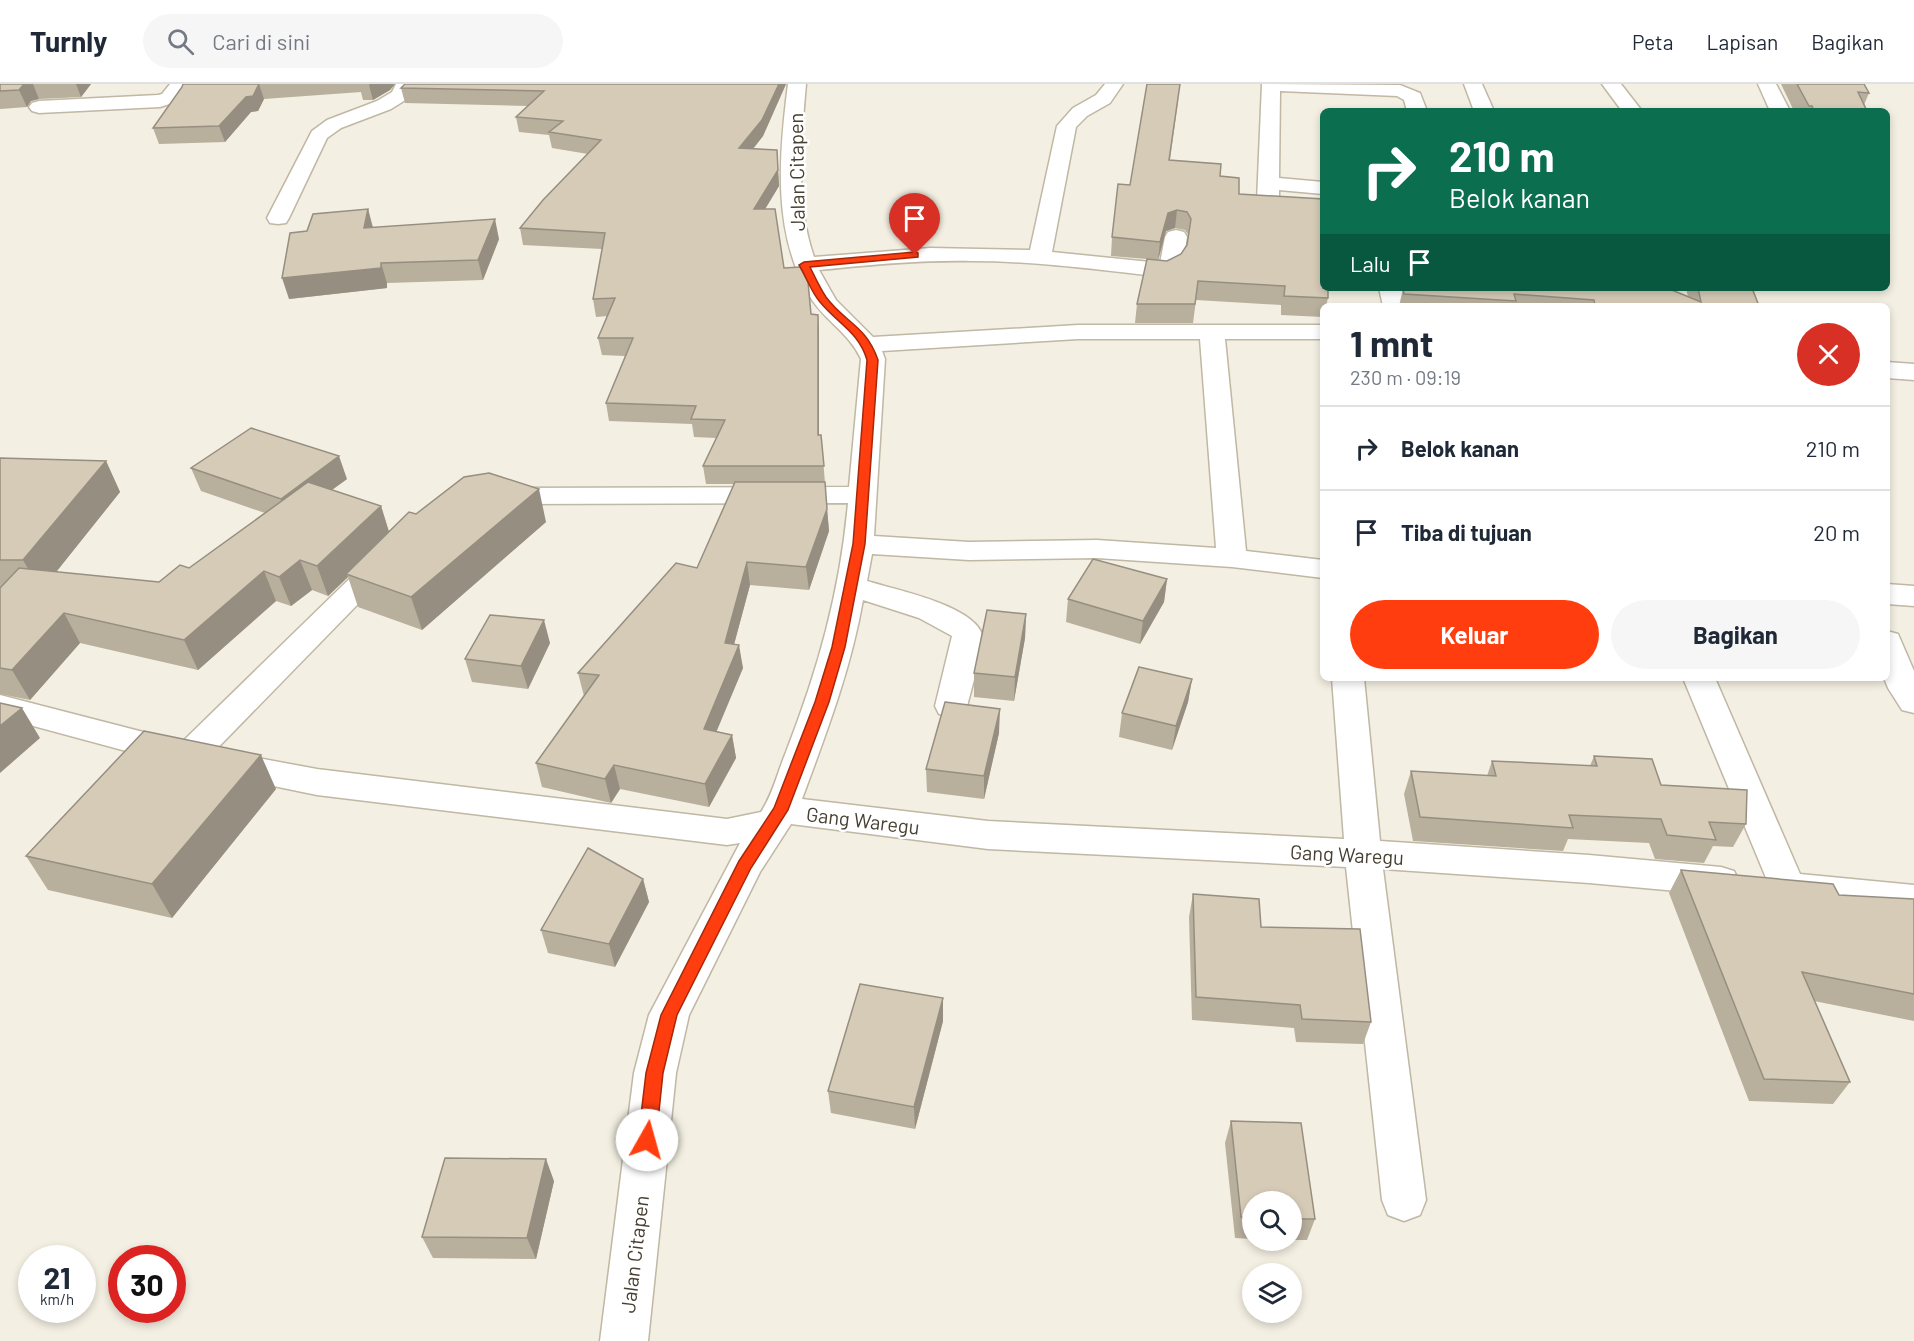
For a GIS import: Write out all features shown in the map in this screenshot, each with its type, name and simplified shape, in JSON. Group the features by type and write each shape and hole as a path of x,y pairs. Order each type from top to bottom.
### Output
{"street":[{"path":"39,107 160,101 169,98 179,84"},
{"path":"278,218 319,135 334,124 384,105 400,95 405,84"},
{"name":"Jalan Citapen","path":"624,1341 655,1073 669,1015 745,865 778,816 822,702 838,647 859,544 873,369 868,345 856,329 823,300 804,265 797,244 792,195 792,133 797,84"},
{"path":"1040,256 1067,126 1080,112 1103,99 1114,84"},
{"path":"1320,188 1268,192 1271,84 1400,91 1413,97 1416,108"},
{"path":"1473,84 1483,108"},
{"path":"1611,84 1630,108"},
{"path":"1767,84 1779,108"},
{"path":"804,265 933,254 1040,256 1164,270 1170,268 1173,263 1176,237"},
{"path":"868,345 1078,332 1320,332"},
{"path":"1212,332 1232,558"},
{"path":"1890,370 1914,372"},
{"path":"466,501 486,496 530,494 863,495"},
{"path":"189,756 404,540"},
{"path":"859,544 969,551 1097,549 1232,558 1320,569"},
{"path":"852,587 942,616 957,622 968,633 968,642 951,706"},
{"path":"1890,594 1914,596"},
{"path":"1890,648 1904,688 1914,702"},
{"path":"1348,681 1363,854 1404,1200"},
{"path":"1700,681 1787,887"},
{"name":"Gang Waregu","path":"0,706 189,756 317,782 727,832 778,816 988,836 1363,854 1589,869 1914,900"}],"building":[{"path":"0,84 24,84 19,90 0,91"},
{"path":"183,84 259,84 253,96 246,97 219,126 153,128"},
{"path":"405,84 779,84 762,120 739,148 777,150 778,170 754,209 775,209 784,268 800,267 808,282 811,314 818,315 818,435 821,435 824,466 703,466 725,420 691,419 696,406 606,403 633,338 598,338 615,298 593,299 605,233 520,228 543,200 601,140 549,132 563,121 516,117 544,91 401,88"},
{"path":"1147,84 1180,84 1169,160 1221,164 1220,176 1239,178 1239,194 1320,199 1320,291 1328,291 1328,298 1284,296 1285,286 1198,281 1195,304 1137,304 1147,259 1167,261 1181,254 1187,245 1191,219 1187,212 1177,210 1168,213 1160,242 1112,237 1118,184 1130,185"},
{"path":"1797,84 1864,84 1869,93 1858,92 1866,108 1813,108 1809,106"},
{"path":"368,209 364,228 495,219 478,260 381,263 381,268 282,278 290,233 307,231 313,214"},
{"path":"1403,291 1674,291 1701,302 1699,291 1753,291 1758,303 1594,303 1594,300 1514,294 1516,301 1404,294"},
{"path":"251,428 339,456 281,499 191,468"},
{"path":"0,458 106,461 23,560 0,560"},
{"path":"489,473 539,489 411,597 346,574 409,512 416,514 464,477"},
{"path":"308,482 381,506 317,566 300,560 279,577 264,571 184,640 64,613 12,670 0,668 0,588 19,568 159,582 180,565 189,568"},
{"path":"735,482 825,482 827,509 806,567 747,562 725,643 739,645 704,729 732,735 705,784 614,765 605,779 536,763 599,675 578,673 676,563 697,568"},
{"path":"1093,559 1167,579 1143,621 1068,599"},
{"path":"987,610 1026,614 1015,677 974,673"},
{"path":"490,615 544,620 521,666 465,659"},
{"path":"1139,667 1192,679 1176,726 1122,713"},
{"path":"945,702 1000,709 984,776 926,769"},
{"path":"0,703 22,708 0,726"},
{"path":"144,731 261,755 152,884 26,856"},
{"path":"1594,756 1652,759 1661,785 1747,790 1746,824 1709,822 1716,840 1667,835 1661,819 1569,815 1573,828 1420,817 1411,771 1496,776 1492,761 1597,766"},
{"path":"588,848 643,879 609,944 541,930"},
{"path":"1681,870 1833,884 1839,895 1914,899 1914,994 1802,972 1850,1082 1764,1079"},
{"path":"1193,894 1259,899 1261,927 1360,929 1371,1022 1302,1019 1300,1005 1196,997"},
{"path":"860,984 943,998 914,1107 828,1091"},
{"path":"1231,1121 1301,1123 1315,1219 1302,1219 1302,1191 1242,1191 1241,1217"},
{"path":"445,1158 546,1159 527,1238 422,1237"}],"route":[{"path":"647,1140 655,1073 669,1015 745,865 781,810 822,702 852,587 859,544 873,360 868,345 856,329 823,300 804,265 915,255"}]}
